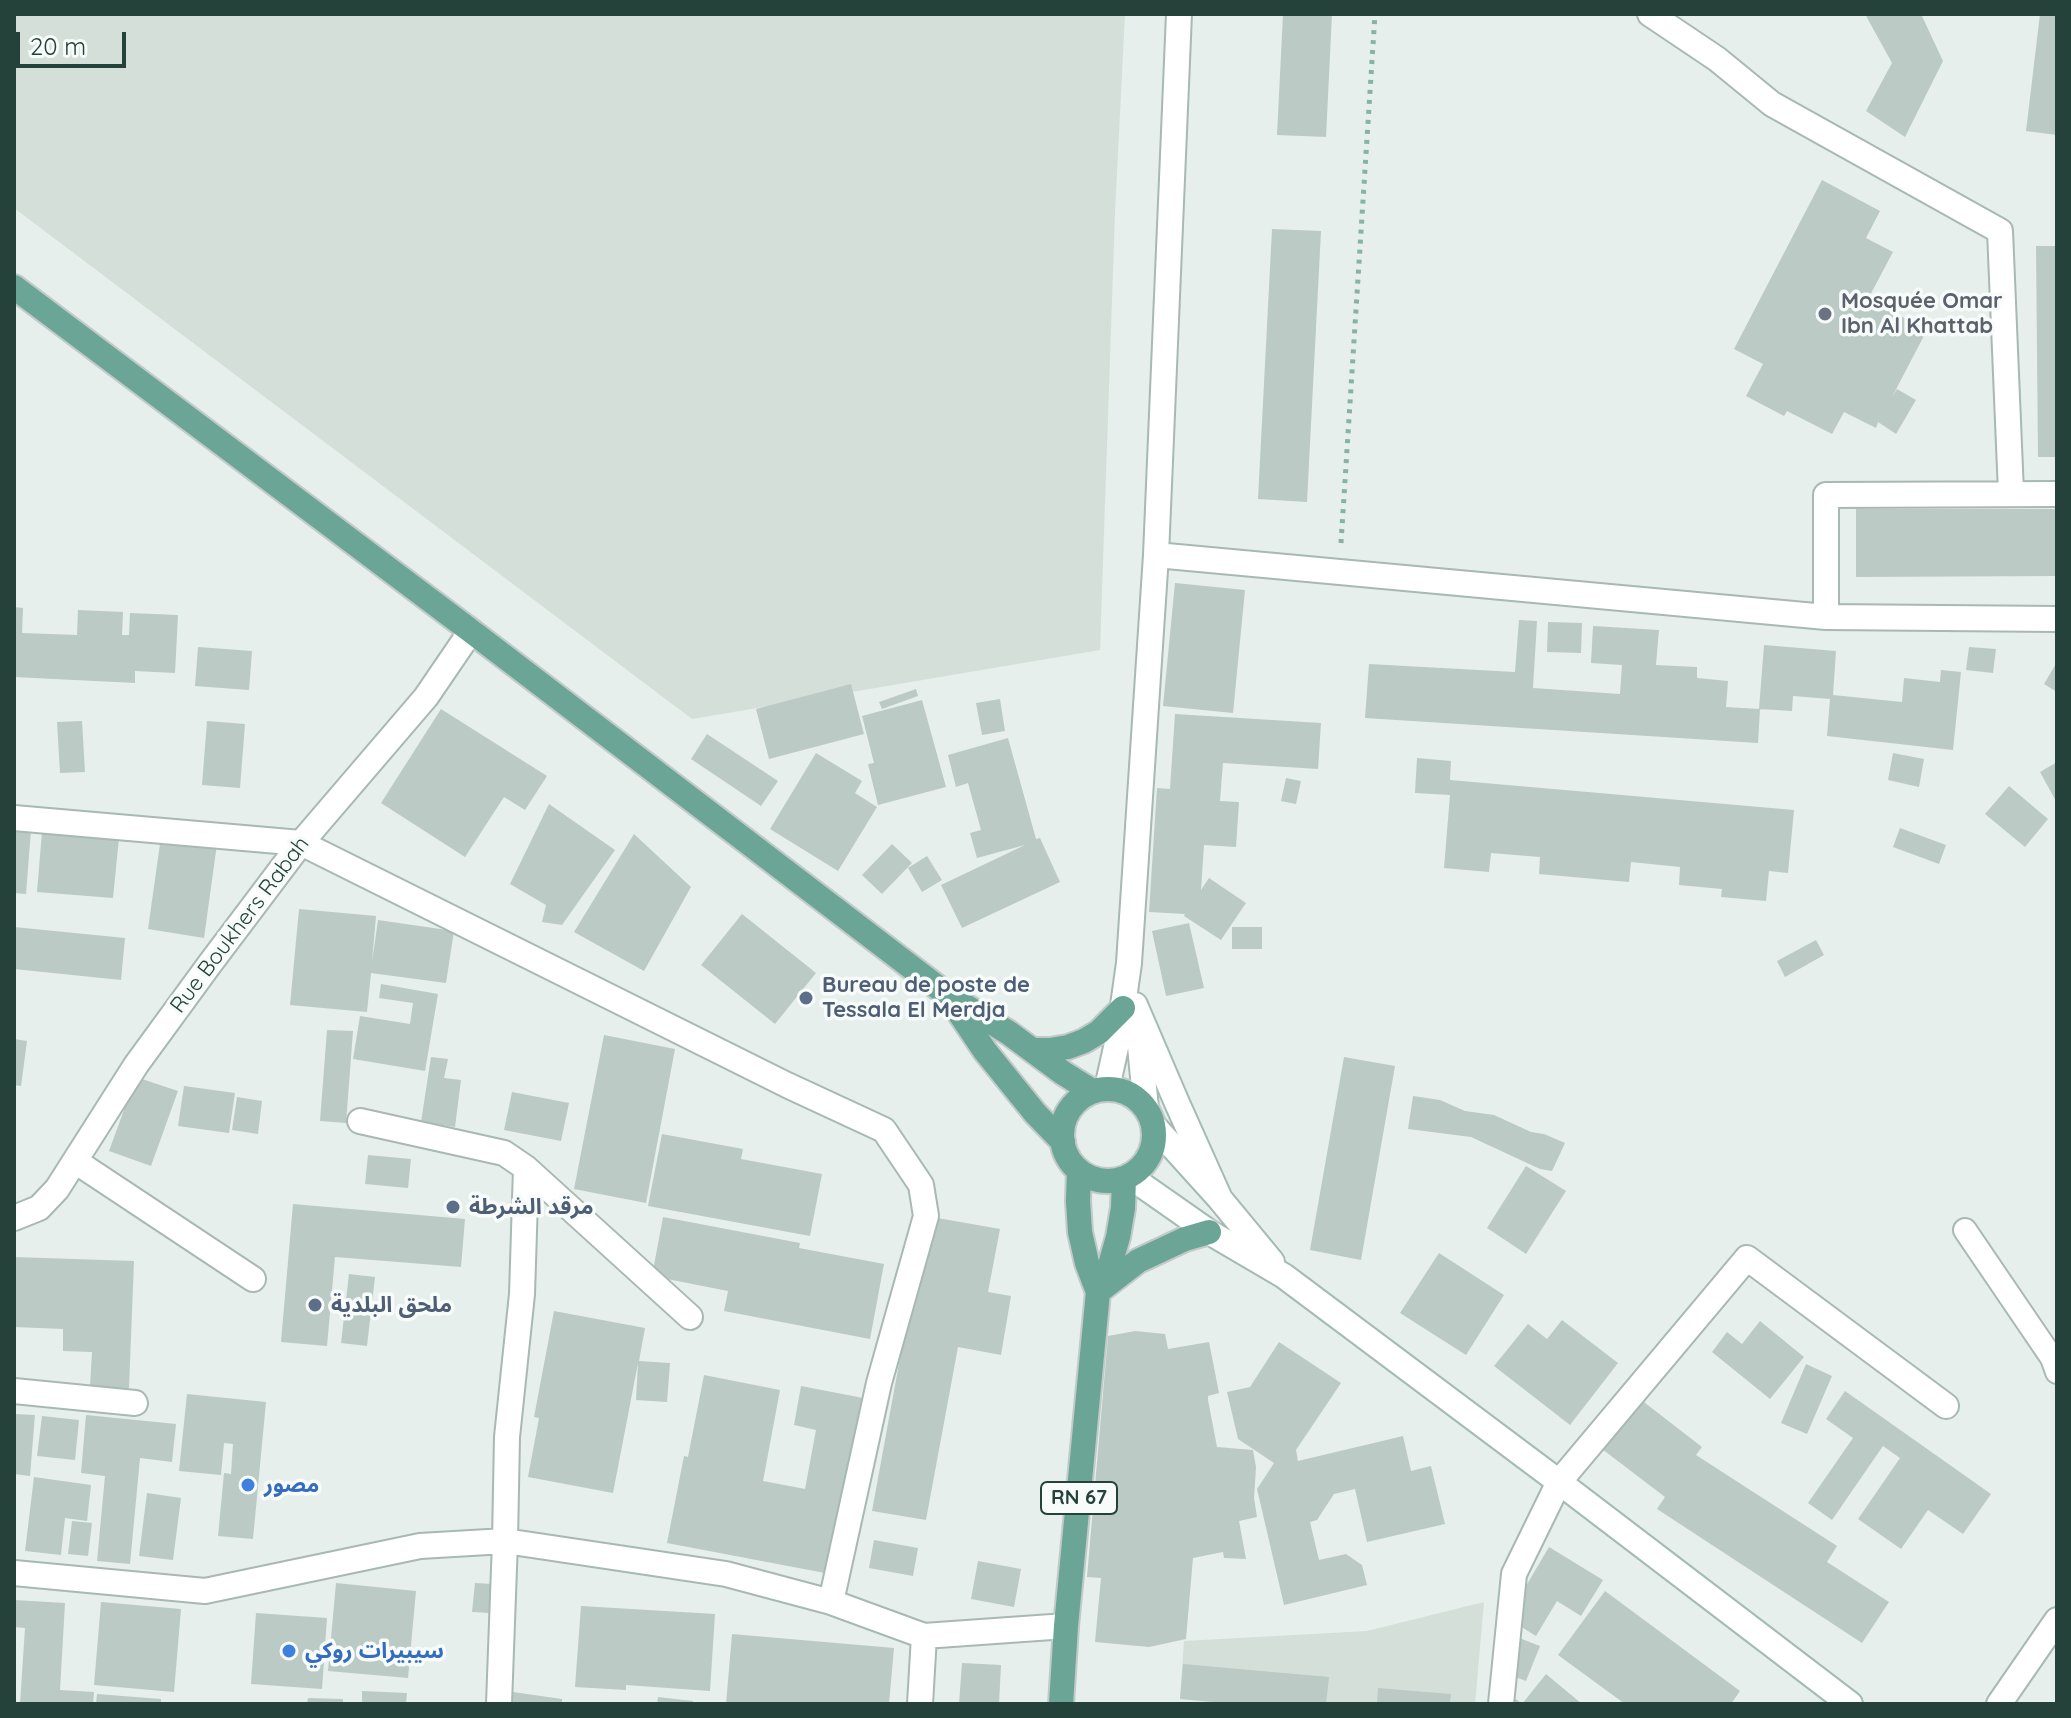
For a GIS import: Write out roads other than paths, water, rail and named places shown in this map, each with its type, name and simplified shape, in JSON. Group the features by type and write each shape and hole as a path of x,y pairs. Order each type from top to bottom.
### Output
{"main road":[{"path":"14,287 949,996 1063,1073 1100,1090"},
{"path":"949,996 985,1051 1063,1142"},
{"path":"1033,1050 1059,1048 1084,1041 1129,1006"},
{"path":"1100,1090 1121,1090 1135,1097 1150,1117 1154,1141 1150,1156 1141,1168 1126,1177 1108,1181 1079,1171 1068,1158 1063,1142 1063,1126 1068,1112 1078,1099 1100,1090"},
{"name":"RN 67","path":"1079,1171 1080,1232 1098,1292"},
{"name":"RN 67","path":"1061,1704 1098,1292 1118,1237 1126,1177"},
{"path":"1098,1292 1138,1261 1185,1239 1209,1232"}],"street":[{"path":"1179,14 1156,555 1129,963 1129,1006 1150,1117 1284,1276"},
{"path":"1650,14 1717,59 1772,104 2000,231 2011,493"},
{"path":"1826,617 1826,495 2057,494"},
{"path":"1156,555 1826,617 2057,619"},
{"name":"Rue Boukhers Rabah","path":"14,1218 39,1208 57,1189 136,1065 301,843 426,697 471,631"},
{"path":"14,818 301,843 787,1085 884,1130 921,1185 926,1216 879,1383 831,1602"},
{"path":"1100,1090 1129,1006"},
{"path":"1129,1006 1220,1199"},
{"path":"360,1121 504,1153 526,1168 690,1317"},
{"path":"75,1161 253,1279"},
{"path":"499,1704 507,1437 522,1294 526,1168"},
{"path":"1126,1177 1209,1232 1284,1276 1850,1704"},
{"path":"1501,1704 1514,1574 1559,1482 1747,1258 1946,1406"},
{"path":"14,1391 135,1403"},
{"path":"14,1573 205,1591 420,1546 505,1541 726,1574 831,1602 924,1636 1066,1626"},
{"path":"1999,1704 2057,1620"},
{"path":"920,1704 924,1636"}],"lane":[{"path":"1965,1230 2052,1358 2057,1372"}],"place":[{"name":"Mosquée Omar Ibn Al Khattab","path":"1825,314"},
{"name":"Bureau de poste de Tessala El Merdja","path":"806,998"},
{"name":"مرقد الشرطة","path":"453,1207"},
{"name":"ملحق البلدية","path":"315,1305"},
{"name":"مصور","path":"248,1485"},
{"name":"سيبيرات روكي","path":"289,1651"}]}
